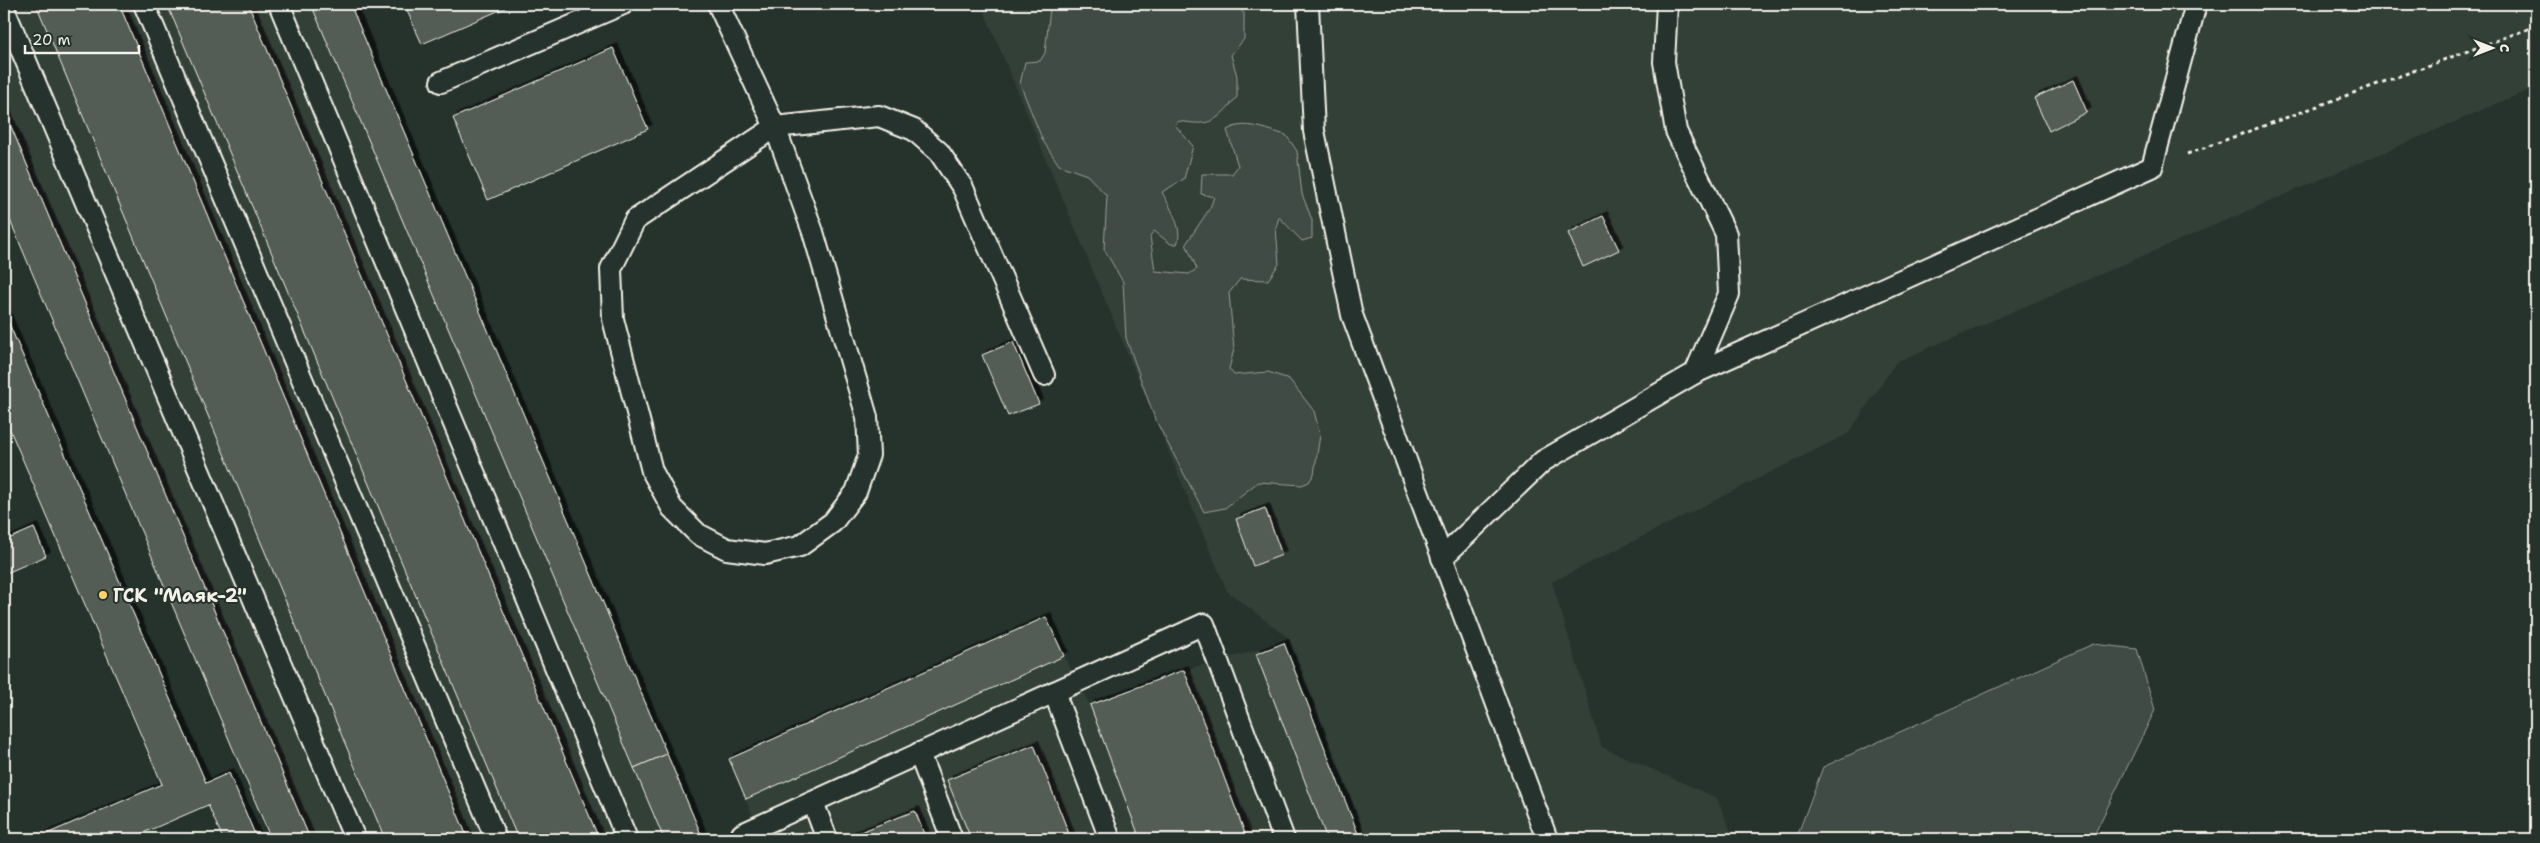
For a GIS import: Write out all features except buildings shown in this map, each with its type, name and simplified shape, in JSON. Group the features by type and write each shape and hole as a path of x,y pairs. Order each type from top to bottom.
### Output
{"lane":[{"path":"144,4 496,839"},
{"path":"280,4 627,839"},
{"path":"441,82 623,4"},
{"path":"718,4 775,127 812,232 867,417 869,455 856,492 833,522 800,546 764,554 727,549 698,534 672,508 652,471 613,319 611,269 635,220 775,127 879,116 914,130 939,152 963,188 1044,375"},
{"path":"1308,4 1314,131 1352,315 1547,839"},
{"path":"1667,4 1664,62 1676,131 1726,234 1729,294 1695,373"},
{"path":"1442,558 1543,461 1695,373 2152,167 2196,4"},
{"path":"4,10 355,839"},
{"path":"742,834 1204,624 1284,839"},
{"path":"1054,692 1110,839"},
{"path":"919,753 952,839"},
{"path":"813,802 828,839"}],"path":[{"path":"2152,167 2536,26"}],"shaded area":[{"path":"4,4 350,4 703,839 271,839 4,206"},
{"path":"981,4 2536,4 2536,87 1896,362 1849,433 1552,582 1602,747 1717,798 1734,839 1366,839 1287,637 1227,591"},
{"path":"1053,4 1233,4 1244,13 1244,39 1231,55 1237,76 1237,97 1224,112 1212,120 1199,123 1179,121 1175,125 1193,146 1184,179 1162,192 1177,224 1179,238 1177,244 1171,244 1154,231 1150,236 1155,271 1189,274 1197,269 1186,244 1210,208 1214,197 1201,194 1202,174 1232,174 1238,166 1227,130 1241,125 1249,125 1286,135 1297,151 1302,194 1312,220 1312,238 1302,241 1279,217 1276,228 1279,264 1268,280 1240,279 1229,293 1234,349 1229,369 1234,375 1268,372 1289,379 1314,411 1320,435 1314,474 1309,482 1302,485 1258,482 1225,508 1204,512 1155,419 1126,338 1123,282 1104,249 1107,196 1087,175 1059,165 1043,141 1020,84 1025,62 1040,61 1045,53 1050,8"},
{"path":"1046,617 1090,705 1184,670 1284,643 1360,839 762,839 729,759"},
{"path":"2093,644 2137,649 2155,710 2096,831 2097,839 1796,839 1823,767"}],"place":[{"name":"ГСК \"Маяк-2\"","path":"103,595"}]}
